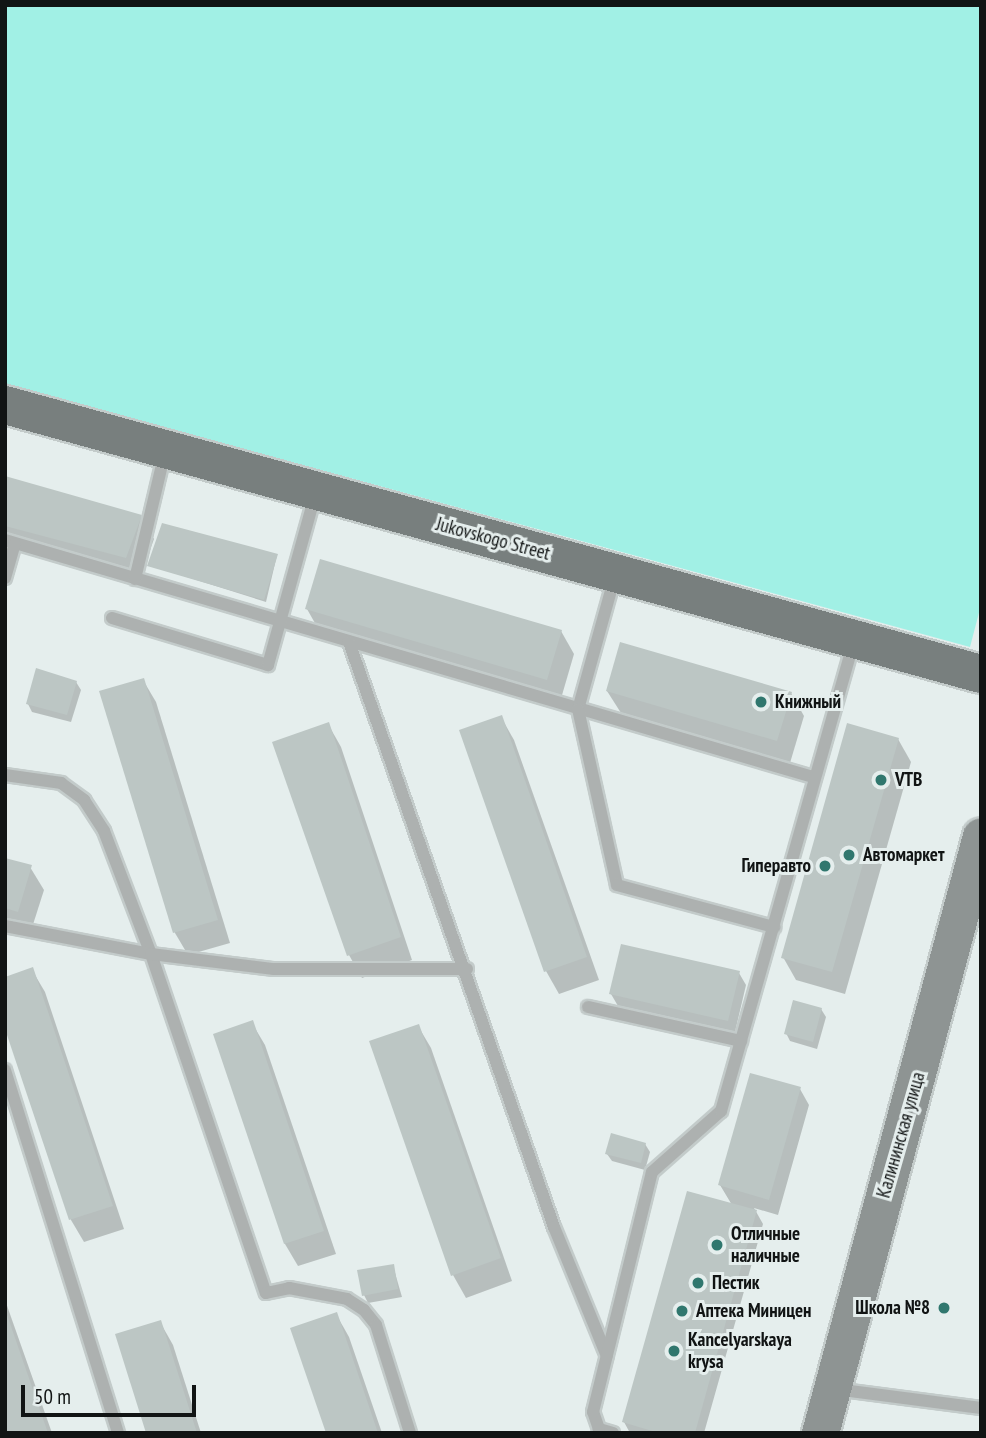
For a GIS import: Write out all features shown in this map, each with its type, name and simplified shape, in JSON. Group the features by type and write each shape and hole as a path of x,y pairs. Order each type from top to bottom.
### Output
{"main road":[{"name":"Jukovskogo Street","path":"5,405 856,637 981,674"},
{"name":"Калининская улица","path":"820,1433 981,836"}],"lane":[{"path":"135,579 165,449"},
{"path":"112,618 268,665 316,490"},
{"path":"5,578 10,542 813,777"},
{"path":"615,573 578,709 617,885 774,928"},
{"path":"613,1433 599,1429 593,1421 652,1172 721,1111 774,928 813,777 856,637"},
{"path":"349,642 467,970 554,1227 607,1356"},
{"path":"5,775 61,783 85,800 104,831 151,954 266,1293 289,1288 347,1299 364,1310 376,1325 410,1433"},
{"path":"5,926 151,954 274,969 467,970"},
{"path":"588,1007 741,1041"},
{"path":"5,1070 118,1433"},
{"path":"831,1388 981,1408"}],"green space":[{"path":"5,5 981,5 981,605 970,647 5,384"}],"building":[{"path":"5,476 142,515 126,558 5,526"},
{"path":"162,523 278,554 264,600 147,566"},
{"path":"320,559 562,630 547,680 305,609"},
{"path":"620,642 792,692 777,741 606,691"},
{"path":"36,668 77,681 67,715 26,704"},
{"path":"144,678 218,920 173,933 99,691"},
{"path":"502,715 587,957 544,972 459,730"},
{"path":"329,722 401,937 347,956 272,742"},
{"path":"847,723 899,738 832,972 781,958"},
{"path":"5,858 32,865 18,912 5,908"},
{"path":"621,944 740,971 728,1021 609,994"},
{"path":"33,967 113,1206 69,1220 5,1029 5,977"},
{"path":"793,1000 822,1008 813,1042 784,1034"},
{"path":"253,1020 324,1231 284,1244 213,1034"},
{"path":"419,1024 501,1258 451,1276 369,1041"},
{"path":"750,1073 801,1087 769,1200 718,1185"},
{"path":"611,1133 646,1143 641,1163 605,1154"},
{"path":"687,1191 757,1210 695,1433 659,1433 622,1422"},
{"path":"394,1264 398,1289 362,1296 357,1270"},
{"path":"6,1312 48,1433 5,1433"},
{"path":"337,1312 378,1433 326,1433 290,1328"},
{"path":"161,1320 197,1433 146,1433 115,1334"}],"place":[{"name":"Книжный","path":"761,702"},
{"name":"VTB","path":"881,780"},
{"name":"Автомаркет","path":"849,855"},
{"name":"Гиперавто","path":"825,866"},
{"name":"Отличные наличные","path":"717,1245"},
{"name":"Пестик","path":"698,1283"},
{"name":"Школа №8","path":"944,1308"},
{"name":"Аптека Миницен","path":"682,1311"},
{"name":"Kancelyarskaya krysa","path":"674,1351"}]}
